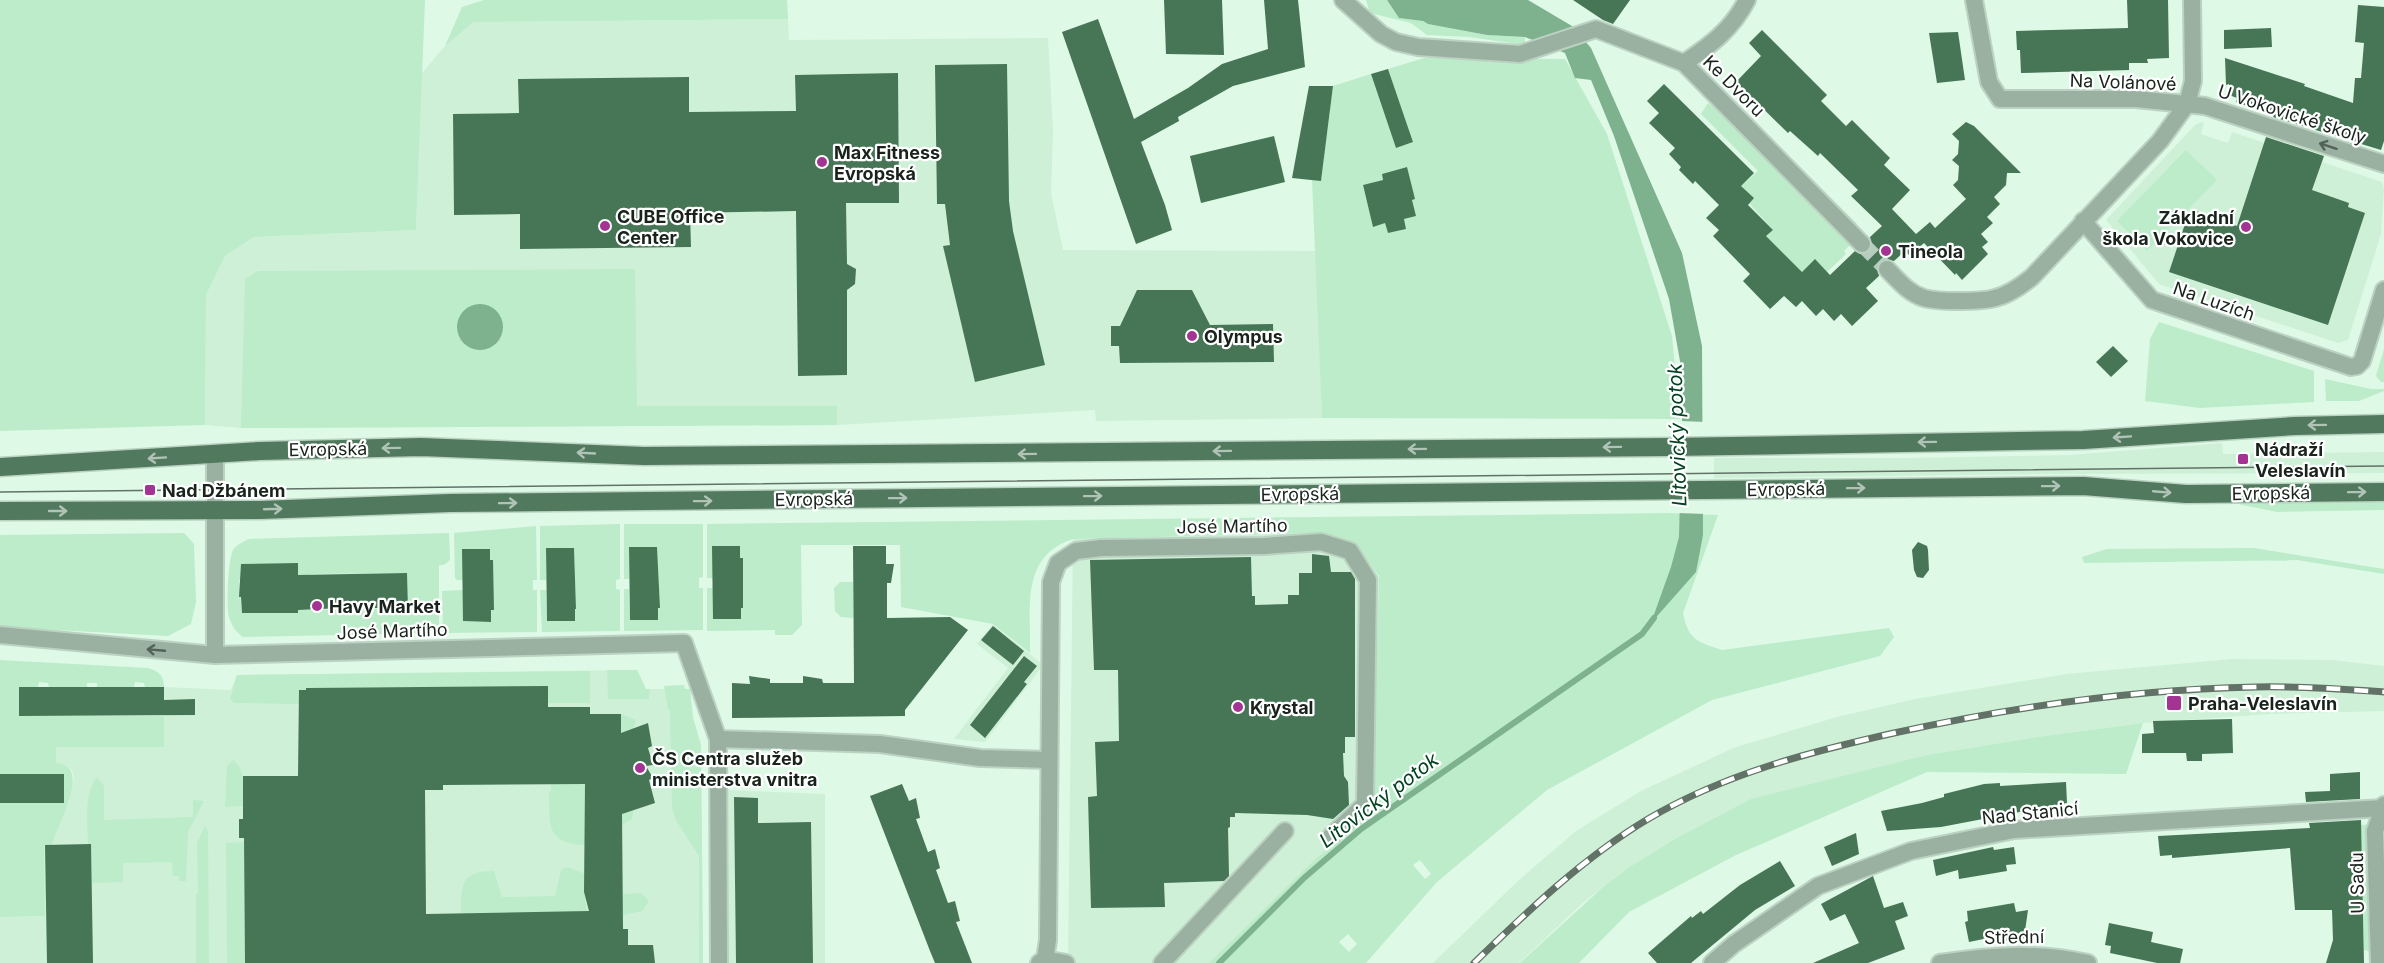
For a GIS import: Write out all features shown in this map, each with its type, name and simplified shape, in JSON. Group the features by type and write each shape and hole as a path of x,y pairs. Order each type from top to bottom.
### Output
{"main road":[{"name":"Evropská","path":"0,467 215,454 421,447 679,456 1670,447 2083,440 2295,426 2380,424"},
{"name":"Evropská","path":"0,511 215,510 450,503 2083,486 2186,494 2384,492"}],"street":[{"name":"Ke Dvoru","path":"1344,0 1381,33 1396,42 1418,47 1520,54 1596,29 1684,63 1863,244"},
{"path":"1684,63 1725,33 1740,14 1747,0"},
{"name":"Na Volánové","path":"1974,0 1989,82 2000,99 2136,99 2187,104 2193,81 2192,0"},
{"path":"1887,269 1907,289 1924,298 1955,300 1995,298 2022,285 2160,141 2187,104"},
{"name":"U Vokovické školy","path":"2187,104 2205,106 2384,164"},
{"name":"Na Luzích","path":"2083,221 2152,300 2351,367 2357,366 2362,361 2384,290"},
{"path":"215,454 215,655"},
{"name":"José Martího","path":"1065,963 1042,961 1048,940 1051,582 1058,563 1076,551 1101,548 1264,546 1321,542 1350,551 1368,580 1365,804 1330,837"},
{"name":"José Martího","path":"0,635 215,655 684,643 718,739 719,963"},
{"path":"718,739 880,744 980,758 1049,760"},
{"name":"Nad Stanicí","path":"1712,963 1734,944 1818,886 1911,850 2014,830 2383,807"},
{"name":"U Sadu","path":"2379,963 2375,831 2383,807"},
{"path":"1162,963 1285,831"},
{"name":"Střední","path":"1940,963 1986,956 2054,956 2088,963"}],"shaded area":[{"path":"0,0 425,0 416,230 254,237 225,256 206,295 205,425 0,431"},
{"path":"484,0 787,0 788,19 474,22 445,46 462,7"},
{"path":"1366,0 1387,0 1399,18 1487,35 1525,37 1525,45 1469,37 1427,35 1411,23 1370,13"},
{"path":"1387,0 1528,0 1572,26 1591,48 1682,253 1702,346 1703,535 1696,572 1651,623 1679,537 1683,378 1669,299 1614,136 1591,80 1575,78 1565,53 1525,37 1487,35 1399,18"},
{"path":"788,19 789,40 1048,38 1053,131 1051,193 1063,250 1316,251 1322,418 1096,421 1095,410 837,425 241,428 205,425 206,295 225,256 254,237 416,230 422,73 445,46 474,22"},
{"path":"1424,58 1565,59 1607,134 1672,336 1680,419 1322,418 1312,180 1321,180 1333,86 1371,74 1396,148 1413,142 1388,69","holes":["1406,167 1415,199 1412,200 1416,216 1404,219 1406,229 1388,233 1385,223 1373,226 1363,186 1383,180 1382,174"]},
{"path":"1708,103 1743,129 1761,137 1800,167 1857,224 1855,226 1862,233 1844,251 1846,254 1827,272 1815,260 1802,272 1778,248 1755,269 1752,250 1773,230 1749,203 1754,198 1741,186 1758,171 1701,114"},
{"name":"Základní škola Vokovice","path":"2204,123 2201,134 2228,143 2232,132 2382,182 2384,189 2381,234 2348,340 2338,343 2159,284 2106,220 2195,125"},
{"path":"2186,150 2217,180 2147,251 2117,221"},
{"path":"635,269 637,406 837,406 837,425 241,428 245,279 258,271"},
{"path":"485,304 497,310 502,318 502,336 497,344 489,349 475,350 463,344 458,336 457,322 463,310 471,305"},
{"path":"2159,322 2314,371 2314,402 2200,408 2145,401 2150,339"},
{"path":"2384,349 2384,382 2381,382 2376,376"},
{"path":"2325,379 2371,389 2384,389 2384,391 2359,401 2326,401"},
{"path":"2222,443 2223,454 2384,452 2384,473 1714,478 1714,458 2070,455"},
{"path":"2384,500 2384,510 2277,512 2238,504"},
{"path":"1669,513 1718,515 1683,613 1688,629 1695,639 1722,650 1889,628 1894,637 1880,656 1712,700 1547,790 1437,882 1366,963 1209,963 1313,861 1372,812 1379,576 1356,545 1324,533 1073,539 1056,547 1044,558 1036,571 1030,602 1030,653 993,624 901,607 900,545 801,545 802,625 792,635 775,635 775,630 707,631 707,588 713,588 741,618 743,558 740,558 740,546 713,546 713,578 707,578 707,524","holes":["1420,860 1431,874 1425,879 1413,865","1348,934 1357,944 1349,952 1339,942"]},
{"path":"620,524 620,579 616,580 616,589 620,590 620,631 542,632 540,590 546,590 547,621 576,609 574,548 546,548 546,580 540,580 540,526"},
{"path":"624,524 703,524 703,577 699,578 699,588 703,588 703,630 624,631 624,589 629,589 630,620 660,608 657,547 629,547 629,579 624,579"},
{"path":"536,526 537,580 533,580 533,590 537,590 537,632 443,633 442,591 463,590 463,621 491,622 490,549 462,549 463,580 457,580 455,578 454,533"},
{"path":"184,533 194,544 196,602 191,624 168,636 0,627 0,535"},
{"path":"449,533 450,560 444,565 439,565 439,633 243,637 234,628 229,617 228,583 233,550 249,539","holes":["297,563 298,579 312,574 407,573 408,608 242,613 239,580 241,580 241,564"]},
{"name":"Krystal","path":"1324,533 1356,545 1379,576 1372,812 1313,861 1209,963 1068,963 1073,539"},
{"path":"2254,548 2384,569 2384,574 2297,560 2084,563 2082,557 2107,549"},
{"path":"840,582 853,582 853,618 841,617 835,611 834,588"},
{"path":"993,624 1043,665 985,742 954,739 1008,668 977,644"},
{"path":"2232,659 2332,660 2384,666 2384,711 2270,714 2143,723 1927,755 1844,777 1628,868 1585,901 1519,963 1433,963 1519,880 1576,831 1641,791 1736,747 1837,717 1915,699 2066,674"},
{"path":"0,660 148,668 160,674 164,683 164,687 145,687 144,683 135,682 134,687 97,687 97,683 87,683 87,687 49,687 48,683 39,682 38,687 19,687 20,716 164,716 164,747 56,747 56,763 67,766 72,774 72,785 70,798 52,845 44,845 45,916 0,917 0,803 64,802 64,774 0,774"},
{"path":"607,670 637,670 646,689 650,689 649,699 608,699"},
{"path":"637,670 646,689 690,689 693,718 701,745 703,963 0,963 0,917 45,916 44,845 53,840 69,801 74,778 72,770 64,764 56,764 56,746 164,747 164,687 231,690 237,675"},
{"path":"590,671 590,703 548,703 548,686 307,688 299,690 299,704 234,703 230,699 237,675"},
{"path":"684,685 685,689 690,689 693,718 701,745 703,963 699,963 699,856 676,820 672,808 670,710 664,686"},
{"path":"621,714 636,720 631,735 633,814 632,819 622,825"},
{"path":"2143,723 2126,774 1927,772 1736,855 1629,912 1579,963 1520,963 1602,888 1628,868 1677,838 1751,799 1927,755"},
{"path":"233,760 242,775 243,806 225,807 227,766"},
{"path":"97,777 104,786 104,820 193,817 193,800 204,801 188,832 186,881 179,881 179,876 173,876 172,862 123,863 123,882 92,883 87,809 90,792"},
{"path":"551,784 585,784 585,845 563,841 552,830 549,814"},
{"path":"725,790 825,794 825,963 728,963"},
{"path":"2373,824 2377,953 2364,950 2361,825"},
{"path":"205,826 208,832 209,963 196,963 197,843"},
{"path":"244,842 245,963 227,963 226,843"},
{"path":"567,867 586,874 584,892 587,912 461,913 465,881 475,873 494,871 502,897 555,896 561,870"},
{"path":"641,893 649,901 642,911 623,915 623,894"}],"pier":[{"path":"1680,421 1706,422 1706,514 1677,513"}],"building":[{"path":"1164,0 1222,0 1224,55 1166,54"},
{"path":"1264,0 1298,0 1305,67 1233,86 1178,117 1179,121 1141,142 1172,230 1136,244 1062,32 1098,19 1134,119 1188,88 1222,64 1268,49"},
{"path":"1573,0 1630,0 1613,24"},
{"path":"2127,0 2168,0 2169,58 2147,59 2148,63 2129,63 2129,70 2021,73 2016,31 2128,28"},
{"path":"2358,5 2384,7 2384,141 2381,150 2273,117 2274,115 2236,102 2237,98 2229,95 2229,84 2226,85 2225,58 2305,84 2304,86 2353,103 2355,78 2361,78 2364,43 2355,42"},
{"path":"2271,28 2272,47 2224,49 2224,30"},
{"path":"1762,30 1827,95 1821,101 1846,126 1852,120 1890,158 1884,165 1910,190 1892,209 1916,234 1930,222 1935,228 1966,199 1953,185 1958,180 1959,166 1952,160 1958,154 1959,141 1952,134 1966,122 1974,126 2021,173 2007,173 2006,185 1994,197 2000,204 1987,217 1993,223 1981,234 1988,242 1982,247 1988,254 1962,280 1924,243 1910,256 1905,251 1894,261 1884,259 1877,266 1879,276 1866,288 1878,301 1852,326 1841,314 1834,321 1823,309 1816,316 1802,301 1796,307 1784,296 1770,309 1743,281 1750,274 1713,236 1719,230 1706,218 1719,205 1695,181 1693,184 1679,170 1681,167 1669,154 1675,148 1649,123 1659,113 1647,101 1664,84 1754,173 1741,186 1754,198 1748,205 1773,230 1766,236 1802,272 1815,259 1830,275 1855,251 1860,254 1869,252 1872,246 1870,237 1882,226 1851,196 1858,190 1820,153 1818,156 1790,131 1788,133 1736,82 1761,56 1749,43"},
{"path":"1958,32 1965,80 1937,83 1929,33"},
{"path":"1007,64 1009,201 1013,231 1045,365 975,382 943,246 950,245 945,204 937,204 935,65"},
{"path":"1388,69 1413,142 1396,148 1371,74"},
{"name":"CUBE Office Center","path":"898,73 899,203 846,203 847,264 856,269 855,284 847,290 847,375 798,376 796,211 690,213 691,247 520,249 520,214 454,215 453,114 519,113 518,79 689,77 689,112 796,111 795,75"},
{"path":"1309,86 1333,86 1321,181 1292,178"},
{"path":"1274,136 1285,182 1201,203 1190,156"},
{"path":"2266,137 2324,156 2312,190 2349,203 2348,207 2365,213 2328,325 2169,272 2187,218 2193,220 2196,211 2237,226"},
{"path":"1407,167 1415,199 1412,200 1416,216 1404,219 1406,229 1388,233 1385,223 1373,227 1363,185 1383,180 1382,174"},
{"name":"Olympus","path":"1137,290 1192,290 1210,325 1273,324 1274,362 1120,363 1119,346 1111,346 1111,326 1120,326"},
{"path":"2113,346 2128,361 2111,377 2096,362"},
{"path":"1918,542 1927,546 1928,550 1929,570 1923,578 1917,577 1914,570 1912,550"},
{"path":"712,546 740,546 740,558 743,558 741,619 713,619"},
{"path":"853,546 886,546 886,564 894,564 891,583 887,583 887,618 950,617 968,630 905,710 905,716 732,718 732,683 750,684 749,676 770,679 770,683 803,683 803,676 822,679 823,683 854,683"},
{"path":"629,547 657,547 660,608 658,608 658,620 630,620"},
{"path":"546,548 574,548 575,621 547,621"},
{"path":"462,549 490,549 490,560 493,560 494,610 491,610 491,622 463,621"},
{"name":"Krystal","path":"1312,554 1329,556 1331,572 1351,572 1355,579 1355,737 1345,737 1345,753 1343,753 1349,805 1333,819 1307,815 1235,813 1235,817 1230,817 1228,828 1229,876 1224,881 1164,883 1165,907 1091,908 1088,797 1097,796 1095,742 1119,741 1118,670 1094,670 1090,560 1251,557 1252,596 1255,596 1255,605 1288,604 1288,595 1299,595 1299,573 1312,573"},
{"path":"298,563 298,575 407,573 408,608 343,608 298,610 298,613 242,613 241,597 239,597 241,564"},
{"path":"993,626 1024,651 1013,665 981,640"},
{"path":"1024,656 1037,666 1024,682 1027,684 985,738 970,725"},
{"path":"548,686 548,707 590,707 590,714 621,714 621,733 648,723 652,746 648,748 653,765 646,766 653,778 649,780 655,803 622,814 623,929 628,929 628,945 653,945 655,963 245,963 244,838 239,838 239,819 243,819 243,776 298,776 299,690 306,690 306,688","holes":["585,784 584,892 589,911 426,914 425,790 443,790 443,785"]},
{"path":"19,687 164,687 164,700 195,699 195,715 19,716"},
{"path":"2232,719 2233,753 2202,754 2202,761 2187,761 2186,753 2142,753 2142,734 2154,733 2153,721"},
{"path":"2360,772 2360,799 2306,802 2305,792 2330,791 2330,774"},
{"path":"0,774 64,774 64,803 0,803"},
{"path":"2066,782 2067,803 1941,827 1887,831 1881,811 1922,803 1944,797 1944,794 1984,784 2000,783 2000,786"},
{"path":"902,784 909,801 916,798 920,818 916,819 928,852 935,849 940,868 936,870 948,903 955,901 960,921 956,922 972,963 935,963 930,951 870,796"},
{"path":"734,797 758,798 758,823 811,822 813,963 736,963"},
{"path":"2361,820 2364,963 2326,963 2333,940 2332,910 2295,910 2290,848 2172,858 2172,855 2160,856 2158,836 2310,828 2309,823"},
{"path":"1856,833 1859,854 1832,866 1824,847"},
{"path":"91,844 93,963 47,963 45,845"},
{"path":"1993,847 1994,850 2014,847 2016,864 2006,865 2007,871 1959,879 1958,870 1936,876 1933,860"},
{"path":"1780,861 1795,886 1755,910 1691,963 1657,963 1648,953 1691,916 1692,918 1701,911 1703,914 1740,885"},
{"path":"1873,876 1884,908 1903,902 1908,916 1895,921 1905,949 1868,963 1813,963 1859,943 1845,914 1830,921 1821,904"},
{"path":"2014,903 2016,912 2028,910 2024,938 2004,941 2003,935 1969,942 1965,922 1968,921 1967,911"},
{"path":"2109,923 2153,932 2151,942 2183,949 2180,963 2157,963 2110,953 2111,946 2105,945"}],"waterway":[{"name":"Litovický potok","path":"1219,963 1304,878 1361,829 1642,634 1654,618"}],"tunnel":[{"path":"1862,244 1887,269"}],"tram line":[{"path":"0,492 2384,466"}],"railway":[{"path":"1474,963 1536,904 1624,834 1677,803 1768,766 1862,740 1983,715 2074,701 2211,688 2304,687 2384,692"}],"place":[{"name":"Max Fitness Evropská","path":"822,162"},
{"name":"CUBE Office Center","path":"605,226"},
{"name":"Základní škola Vokovice","path":"2246,227"},
{"name":"Tineola","path":"1886,251"},
{"name":"Olympus","path":"1192,336"},
{"name":"Nádraží Veleslavín","path":"2243,459"},
{"name":"Nad Džbánem","path":"150,490"},
{"name":"Havy Market","path":"317,606"},
{"name":"Praha-Veleslavín","path":"2174,703"},
{"name":"Krystal","path":"1238,707"},
{"name":"ČS Centra služeb ministerstva vnitra","path":"640,768"}]}
